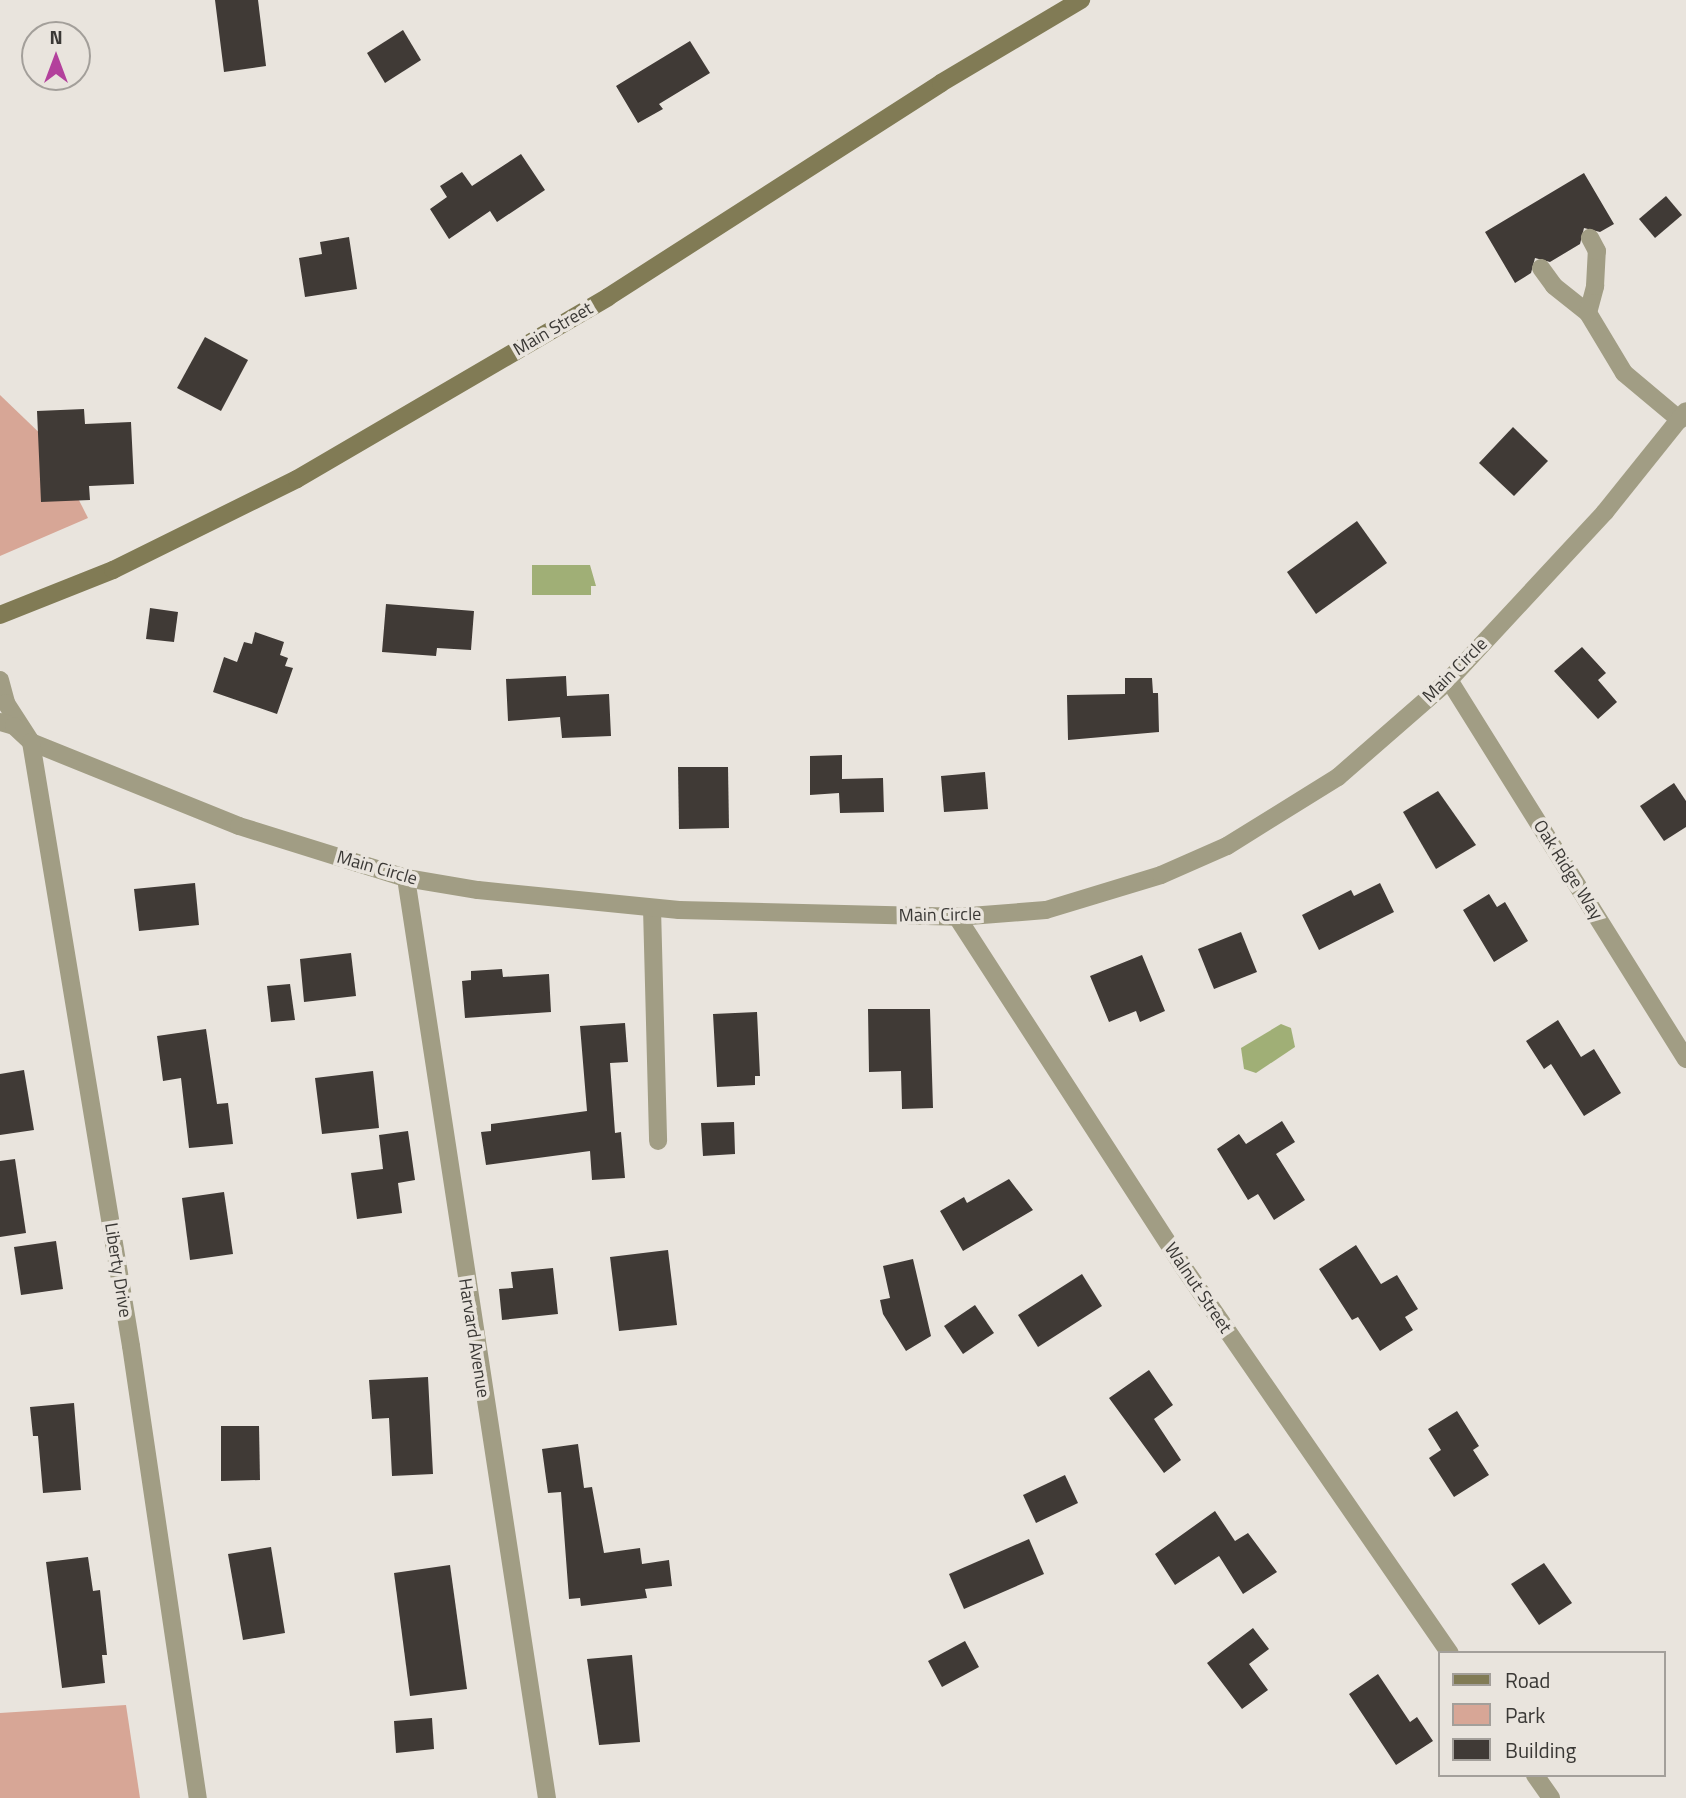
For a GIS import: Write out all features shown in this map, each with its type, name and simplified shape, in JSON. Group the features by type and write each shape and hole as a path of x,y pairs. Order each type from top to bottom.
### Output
{"main road":[{"name":"Main Street","path":"0,615 103,575 297,479 608,297 941,83 1081,0"}],"street":[{"path":"1588,313 1595,286 1597,251 1590,238"},
{"path":"1541,268 1555,286 1588,313 1624,373 1683,416"},
{"name":"Main Circle","path":"0,722 14,726 31,742 239,826 406,878 478,890 652,908 957,917 1046,910 1161,875 1227,846 1338,777 1449,680 1605,512 1683,416"},
{"path":"0,680 6,703 31,742"},
{"name":"Oak Ridge Way","path":"1449,680 1686,1059"},
{"name":"Liberty Drive","path":"31,742 131,1346 198,1798"},
{"name":"Harvard Avenue","path":"406,878 547,1798"},
{"path":"652,908 658,1141"},
{"name":"Walnut Street","path":"957,917 1184,1268 1449,1651"},
{"path":"1536,1777 1551,1798"}],"green space":[{"path":"0,395 50,443 88,518 0,556"},
{"path":"126,1705 140,1798 0,1798 0,1713"}],"shaded area":[{"path":"532,565 590,565 596,586 591,586 591,595 532,595"},
{"path":"1281,1024 1291,1028 1295,1047 1256,1073 1244,1069 1241,1048"}],"building":[{"path":"215,0 258,0 266,66 224,72"},
{"path":"403,30 421,60 385,83 367,53"},
{"path":"690,41 710,73 659,104 663,109 638,123 616,86"},
{"path":"521,154 545,190 497,222 490,211 449,239 430,209 447,197 440,186 462,172 472,186"},
{"path":"1584,173 1614,224 1600,232 1584,228 1580,244 1550,262 1535,258 1531,273 1515,283 1485,232"},
{"path":"1666,196 1682,215 1655,238 1639,219"},
{"path":"349,237 357,289 305,297 299,258 322,254 320,242"},
{"path":"205,337 248,360 221,411 177,388"},
{"path":"84,409 85,424 131,422 134,484 89,486 90,500 41,502 37,411"},
{"path":"1513,427 1548,461 1514,496 1479,463"},
{"path":"1357,521 1387,563 1316,614 1287,572"},
{"path":"386,604 474,611 471,650 437,648 436,656 382,652"},
{"path":"150,608 178,612 174,642 146,639"},
{"path":"255,632 284,642 280,655 288,658 285,666 293,668 277,714 213,692 224,657 237,662 244,642 252,644"},
{"path":"1582,647 1606,673 1598,680 1617,702 1598,719 1554,671"},
{"path":"566,676 567,696 609,694 611,736 562,738 560,717 508,721 506,679"},
{"path":"1125,678 1152,678 1153,693 1158,693 1159,732 1068,740 1067,695 1125,694"},
{"path":"842,755 842,779 883,778 884,812 840,813 839,793 810,795 810,756"},
{"path":"678,767 728,767 729,828 679,829"},
{"path":"985,772 988,809 944,812 941,776"},
{"path":"1674,783 1686,801 1686,827 1664,841 1640,806"},
{"path":"1438,791 1476,845 1436,869 1403,812"},
{"path":"195,883 199,925 139,931 134,889"},
{"path":"1380,883 1394,912 1319,950 1302,915 1351,890 1354,896"},
{"path":"1489,894 1497,907 1505,902 1528,941 1494,962 1463,910"},
{"path":"1241,932 1257,972 1214,989 1198,949"},
{"path":"351,953 356,996 304,1002 300,959"},
{"path":"1142,955 1165,1011 1140,1022 1136,1011 1109,1022 1090,976"},
{"path":"502,969 503,977 549,974 551,1012 465,1018 462,981 471,980 471,971"},
{"path":"290,984 295,1020 271,1022 267,986"},
{"path":"868,1009 930,1009 933,1108 902,1109 901,1071 869,1072"},
{"path":"757,1012 760,1076 755,1076 755,1085 717,1087 713,1014"},
{"path":"1558,1020 1581,1057 1594,1049 1621,1093 1584,1116 1551,1064 1544,1069 1526,1041"},
{"path":"625,1023 628,1062 610,1063 615,1133 621,1132 625,1178 592,1180 590,1151 486,1165 481,1132 491,1131 491,1124 587,1111 580,1026"},
{"path":"206,1029 217,1104 228,1103 233,1144 189,1148 181,1078 163,1081 157,1036"},
{"path":"24,1070 34,1130 0,1135 0,1074"},
{"path":"373,1071 379,1128 322,1134 315,1078"},
{"path":"1282,1121 1295,1142 1276,1154 1305,1200 1274,1220 1258,1194 1248,1200 1217,1149 1239,1134 1246,1144"},
{"path":"734,1122 735,1154 703,1156 701,1123"},
{"path":"408,1131 415,1180 398,1183 402,1213 357,1219 351,1173 383,1169 379,1135"},
{"path":"15,1159 26,1233 0,1237 0,1161"},
{"path":"1009,1179 1033,1210 963,1251 940,1211 964,1197 967,1203"},
{"path":"224,1192 233,1254 190,1260 182,1198"},
{"path":"56,1241 63,1289 21,1295 14,1247"},
{"path":"1356,1245 1381,1284 1397,1275 1418,1309 1405,1317 1413,1330 1380,1351 1358,1317 1352,1320 1319,1269"},
{"path":"668,1250 677,1325 619,1331 610,1257"},
{"path":"913,1259 931,1336 906,1351 883,1314 880,1300 890,1298 883,1266"},
{"path":"553,1268 558,1314 502,1320 499,1289 513,1288 511,1272"},
{"path":"1082,1274 1102,1306 1038,1347 1018,1315"},
{"path":"975,1305 994,1333 963,1354 944,1326"},
{"path":"1149,1370 1173,1405 1154,1419 1181,1460 1164,1473 1109,1398"},
{"path":"428,1377 433,1474 392,1476 389,1418 372,1419 369,1380"},
{"path":"74,1403 81,1490 43,1493 38,1436 33,1436 30,1407"},
{"path":"1457,1411 1479,1446 1473,1450 1489,1475 1454,1497 1429,1458 1441,1450 1428,1429"},
{"path":"221,1426 259,1426 260,1480 221,1481"},
{"path":"578,1444 584,1488 592,1487 604,1553 640,1548 642,1564 669,1560 672,1586 645,1589 647,1598 581,1606 580,1598 569,1599 561,1492 548,1493 542,1449"},
{"path":"1065,1475 1078,1503 1036,1523 1023,1495"},
{"path":"1215,1511 1235,1541 1248,1533 1277,1572 1243,1594 1219,1556 1175,1585 1155,1554"},
{"path":"1029,1539 1044,1574 964,1609 949,1574"},
{"path":"271,1547 285,1633 243,1640 228,1554"},
{"path":"88,1557 93,1591 100,1590 107,1655 102,1655 105,1683 62,1688 46,1562"},
{"path":"1544,1563 1572,1603 1539,1625 1511,1584"},
{"path":"450,1565 467,1689 410,1696 394,1573"},
{"path":"1253,1628 1269,1649 1249,1664 1268,1690 1242,1709 1207,1663"},
{"path":"965,1641 979,1667 942,1687 928,1661"},
{"path":"632,1655 640,1742 599,1745 587,1659"},
{"path":"1378,1674 1410,1722 1417,1717 1433,1741 1396,1765 1349,1694"},
{"path":"432,1718 434,1749 396,1753 394,1721"}]}
